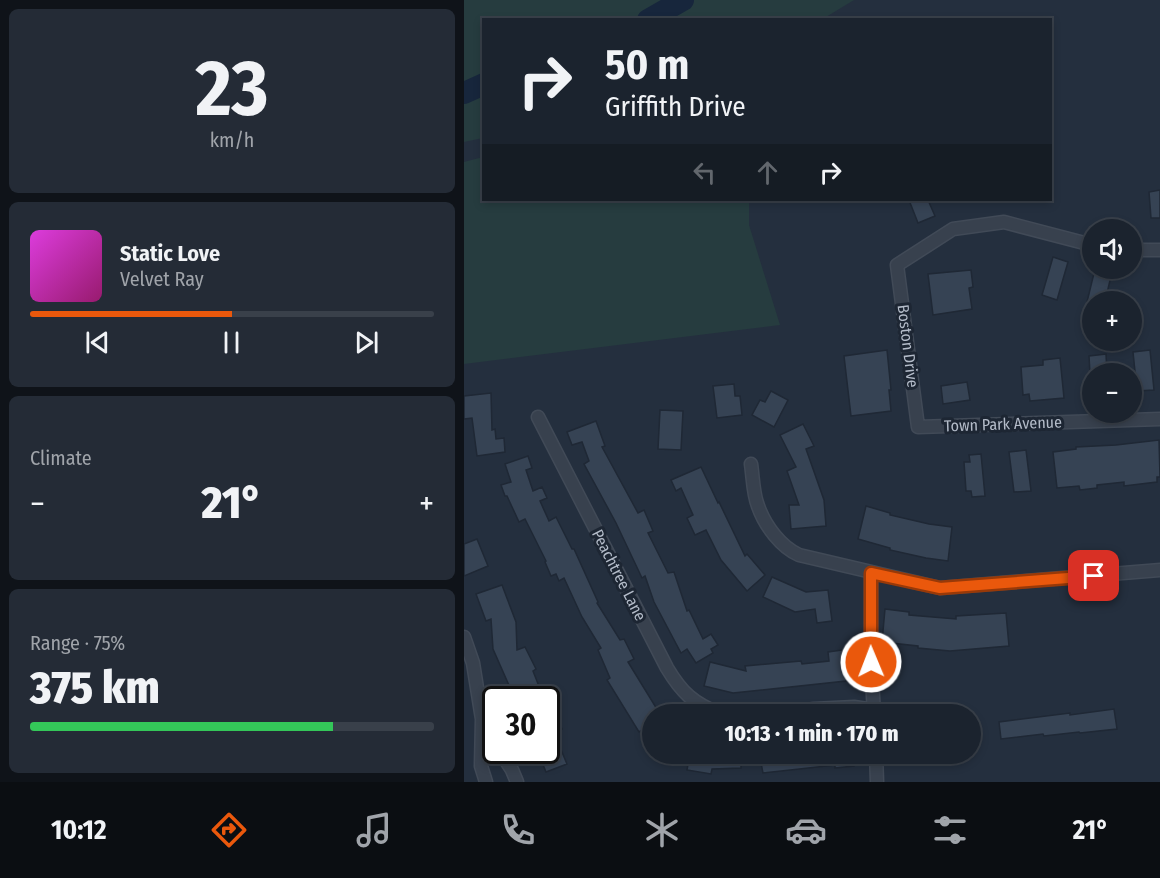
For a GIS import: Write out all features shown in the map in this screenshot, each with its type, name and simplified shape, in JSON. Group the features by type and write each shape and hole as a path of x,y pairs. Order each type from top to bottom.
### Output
{"street":[{"name":"Boston Drive","path":"918,427 898,265 953,229 1004,222 1082,242"},
{"path":"1142,250 1160,250"},
{"name":"Peachtree Lane","path":"538,417 677,686 698,704"},
{"name":"Town Park Avenue","path":"918,427 1160,419"},
{"path":"751,464 757,505 767,524 789,551 799,555 940,588 1160,570"},
{"path":"871,573 870,633 874,704"},
{"path":"464,637 473,663 482,719 481,766 486,782"},
{"path":"508,764 517,782"},
{"path":"876,764 876,782"}],"green space":[{"path":"464,0 854,0 824,18 482,18 482,138 464,142"},
{"path":"482,157 482,201 749,201 749,225 780,325 464,364 464,162"}],"building":[{"path":"1160,190 1160,218 1151,218 1149,192"},
{"path":"909,201 928,201 935,216 918,223"},
{"path":"1053,257 1068,262 1057,300 1042,295"},
{"path":"971,270 973,287 969,288 972,309 933,315 928,274"},
{"path":"1093,279 1110,279 1108,291 1090,291"},
{"path":"887,350 891,411 851,416 844,356"},
{"path":"1150,350 1154,390 1142,391 1142,363 1134,363 1133,352"},
{"path":"1106,354 1106,363 1089,363 1089,356"},
{"path":"1060,358 1064,398 1030,401 1029,394 1023,395 1021,367 1043,365 1043,360"},
{"path":"967,382 970,400 943,404 941,386"},
{"path":"734,384 735,396 740,396 742,415 717,418 713,386"},
{"path":"771,391 788,400 774,427 752,415 760,400 765,402"},
{"path":"491,393 492,430 495,429 496,439 504,438 505,452 477,456 472,418 464,419 464,396"},
{"path":"660,410 683,411 681,450 658,449"},
{"path":"596,421 605,446 602,447 638,513 644,510 653,531 648,533 668,573 674,572 687,611 689,610 703,639 711,634 718,645 711,649 713,653 696,663 687,649 681,653 654,602 645,576 642,578 584,464 589,461 582,442 572,445 567,432"},
{"path":"803,424 814,446 806,449 824,500 826,526 791,529 789,505 799,505 787,471 796,467 780,435"},
{"path":"1159,440 1160,477 1157,477 1157,482 1124,486 1124,482 1097,485 1097,488 1080,490 1079,486 1057,488 1053,452 1076,449 1076,447"},
{"path":"1026,450 1031,491 1014,492 1009,452"},
{"path":"981,454 985,496 972,497 971,491 966,491 964,462 970,462 969,455"},
{"path":"528,456 532,468 526,470 533,491 542,487 547,498 540,501 549,521 556,517 574,549 597,603 620,640 624,639 634,659 628,662 654,704 642,704 642,730 639,732 607,680 610,678 598,650 601,648 582,617 564,578 559,581 556,574 551,576 525,519 519,522 505,496 501,485 511,482 505,464"},
{"path":"701,467 745,556 747,554 765,575 747,591 721,560 706,530 695,535 687,518 693,515 681,488 676,491 671,480"},
{"path":"866,506 890,513 890,515 952,527 948,561 890,550 890,548 858,539"},
{"path":"477,539 488,566 464,576 464,544"},
{"path":"772,577 806,592 828,590 832,621 817,623 815,609 795,612 763,597"},
{"path":"502,585 516,622 517,650 525,647 536,669 533,671 539,686 509,686 493,649 491,619 486,621 476,594"},
{"path":"885,609 909,612 909,615 956,619 956,616 1006,613 1009,646 950,651 882,642"},
{"path":"842,650 846,681 733,693 704,686 710,662 746,671 745,666 829,661 828,652"},
{"path":"1114,709 1117,729 1001,739 999,722"},
{"path":"560,747 567,764 546,772 543,764 560,764"},
{"path":"688,764 741,764 741,768 712,769 711,774 687,770"},
{"path":"761,764 854,764 854,766 835,768 835,765 763,773"}],"waterway":[{"path":"652,18 683,0"},
{"path":"464,93 482,85"}],"route":[{"path":"871,662 871,573 940,588 1094,576"}]}
